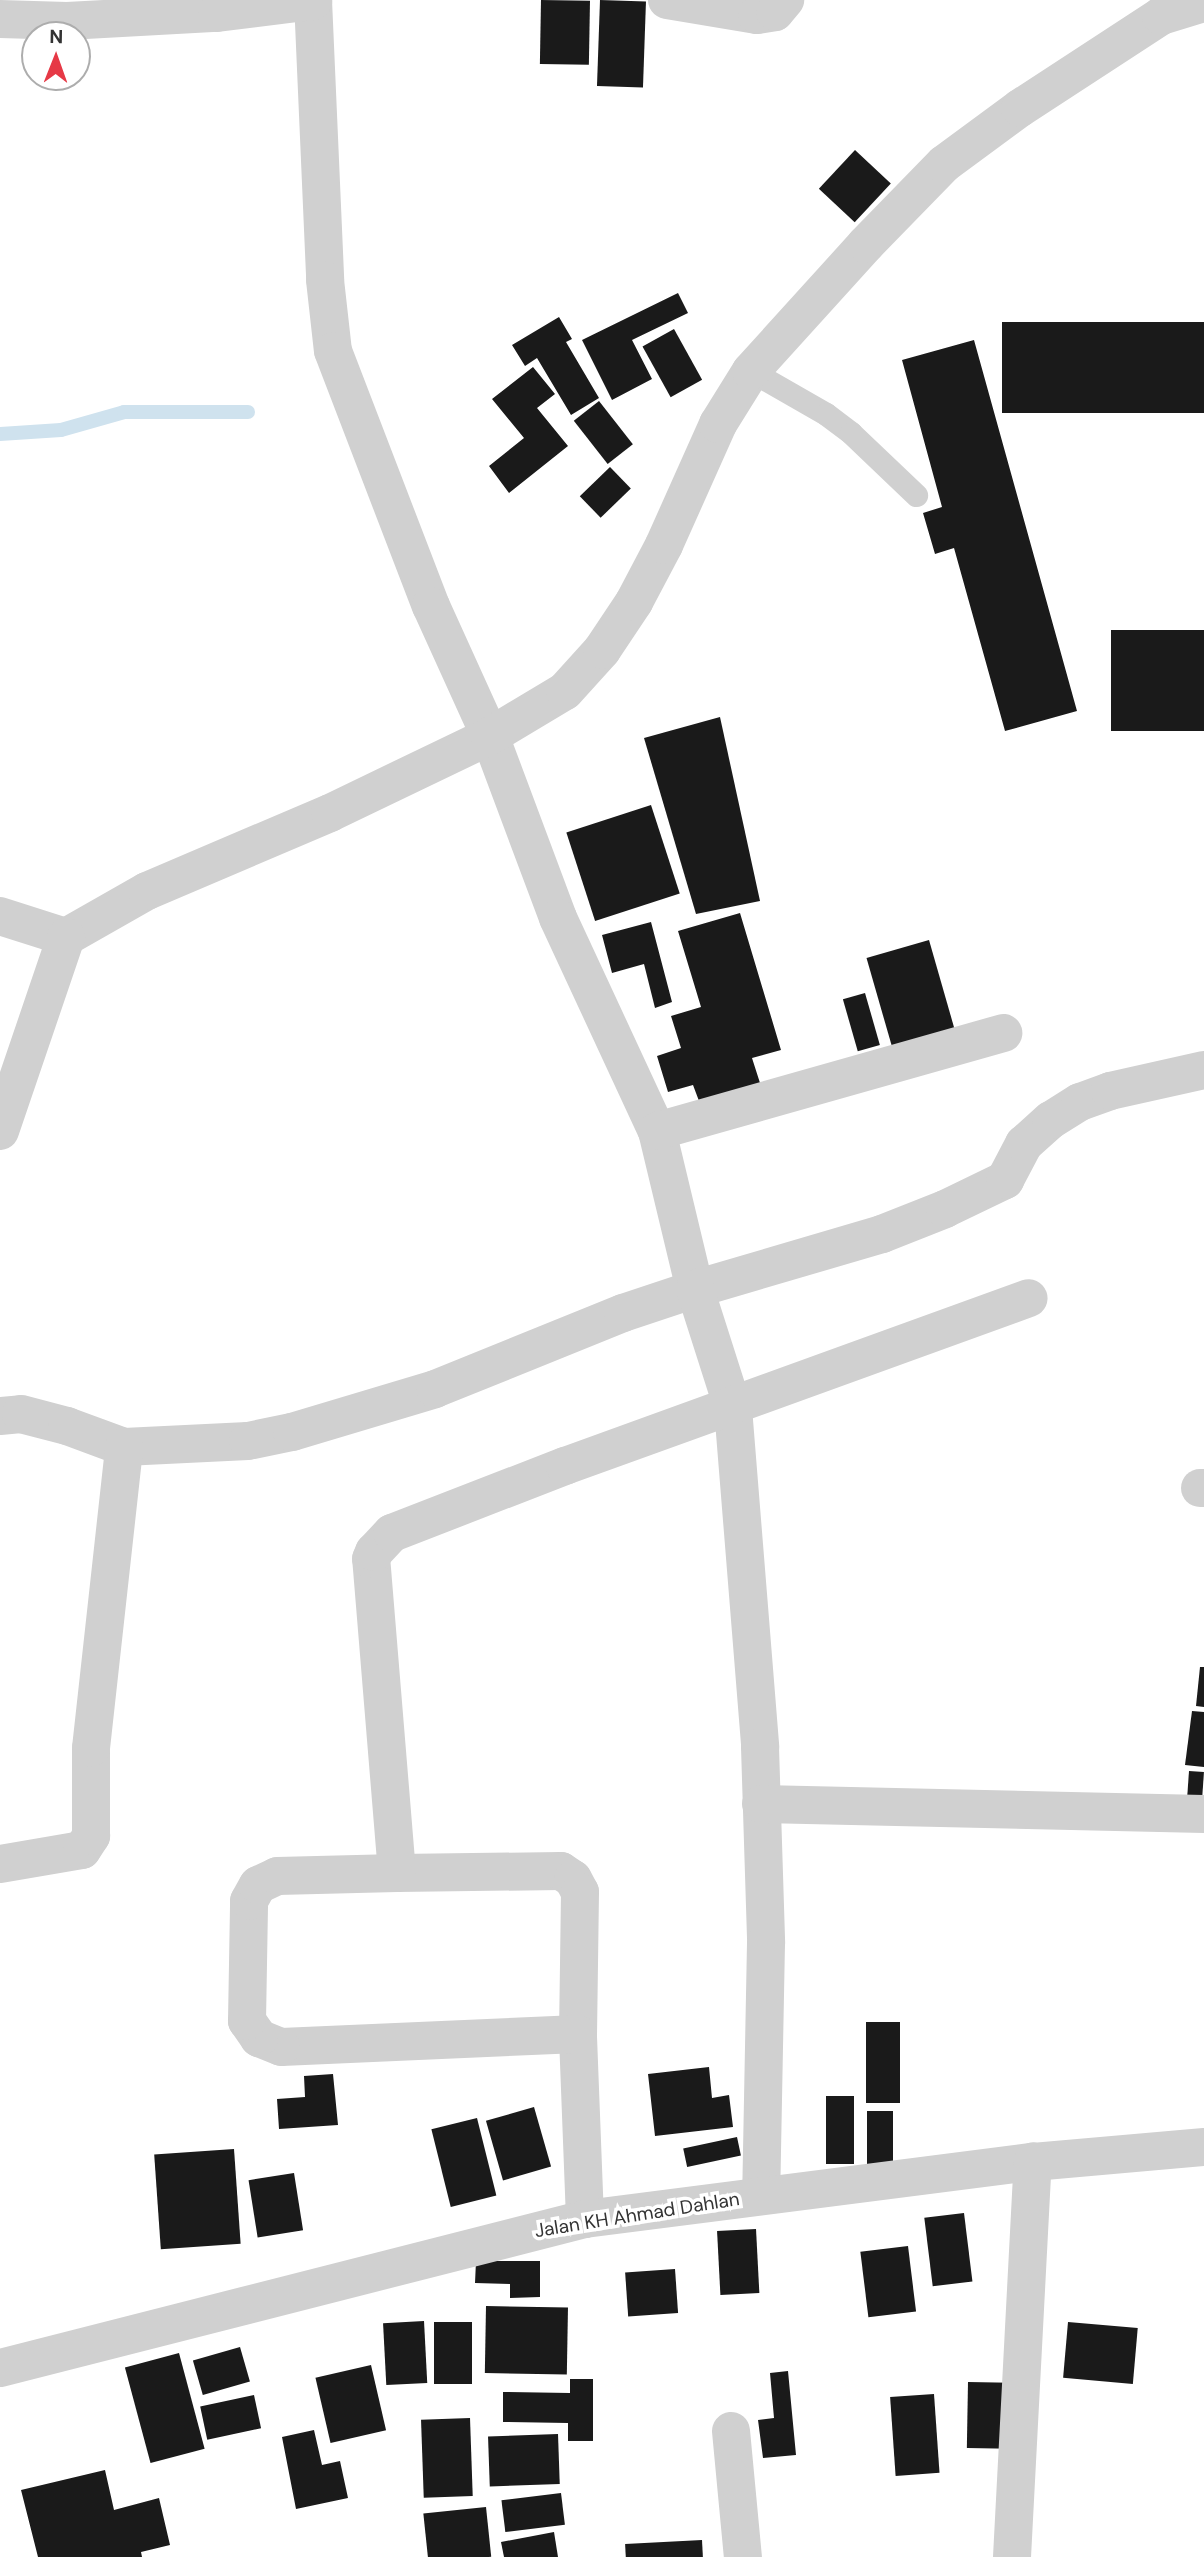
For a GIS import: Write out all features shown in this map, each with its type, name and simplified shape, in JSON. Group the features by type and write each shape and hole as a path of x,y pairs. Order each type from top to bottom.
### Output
{"street":[{"path":"667,0 757,15 775,12 785,0"},
{"path":"0,19 67,21 217,13 313,1 325,280 333,351 431,606 490,736 558,918 657,1131 695,1290 733,1408 760,1747 766,1943 761,2195"},
{"path":"0,1131 66,937 146,891 330,813 490,736 565,691 603,650 640,591 664,545 718,425 751,371 866,244 944,164 1157,8 1204,3"},
{"path":"0,916 66,937"},
{"path":"657,1131 1003,1033"},
{"path":"0,1416 21,1414 67,1426 124,1447 248,1441 292,1432 435,1389 623,1313 768,1265 882,1234 945,1209 1005,1180 1024,1144 1051,1120 1080,1102 1110,1091 1204,1070"},
{"path":"397,1872 371,1559 379,1545 392,1533 565,1466 733,1408 1029,1298"},
{"path":"0,1864 67,1855 82,1850 91,1836 91,1748 124,1447"},
{"path":"761,1804 1204,1814"},
{"path":"578,2034 281,2047 259,2038 252,2031 245,2011 249,1901 258,1885 277,1876 561,1871 573,1879 580,1892 578,2034 584,2219"},
{"name":"Jalan KH Ahmad Dahlan","path":"0,2368 584,2219 1033,2162 1204,2147"},
{"path":"1012,2557 1033,2162"},
{"path":"732,2431 743,2557"}],"lane":[{"path":"751,371 826,414 852,433 916,495"}],"building":[{"path":"541,0 590,1 589,65 540,64"},
{"path":"600,0 646,2 643,88 597,86"},
{"path":"855,150 891,183 855,222 819,189"},
{"path":"678,293 688,313 632,340 652,379 612,400 582,340"},
{"path":"559,317 572,339 566,342 599,398 571,415 537,358 525,366 512,345"},
{"path":"1002,322 1204,322 1204,413 1002,413"},
{"path":"674,329 702,380 671,397 643,346"},
{"path":"974,340 1077,711 1005,731 954,548 935,554 923,513 942,507 902,360"},
{"path":"533,367 555,394 537,408 568,446 509,493 489,466 524,438 492,399"},
{"path":"599,401 633,444 608,464 574,421"},
{"path":"610,467 631,489 601,518 580,496"},
{"path":"1111,630 1204,630 1204,731 1111,731"},
{"path":"720,717 760,901 696,914 644,738"},
{"path":"651,805 680,893 595,921 566,833"},
{"path":"740,913 781,1050 752,1058 760,1083 699,1101 693,1085 668,1092 657,1056 681,1048 671,1016 701,1007 678,931"},
{"path":"651,922 672,1002 655,1008 644,964 612,973 602,935"},
{"path":"929,940 954,1028 892,1046 867,958"},
{"path":"865,993 880,1045 858,1051 843,999"},
{"path":"1200,1667 1204,1667 1204,1707 1196,1706"},
{"path":"1192,1711 1204,1712 1204,1767 1185,1765"},
{"path":"1189,1771 1204,1772 1202,1805 1187,1804"},
{"path":"866,2022 900,2022 900,2103 866,2103"},
{"path":"709,2067 712,2098 729,2095 733,2127 655,2136 648,2074"},
{"path":"333,2074 338,2125 279,2129 277,2099 305,2097 304,2076"},
{"path":"826,2096 854,2096 854,2164 826,2164"},
{"path":"534,2107 551,2167 503,2180 486,2121"},
{"path":"867,2111 893,2111 893,2168 867,2168"},
{"path":"477,2118 496,2196 451,2207 431,2129"},
{"path":"737,2137 741,2156 687,2167 683,2148"},
{"path":"234,2149 241,2244 161,2249 154,2155"},
{"path":"294,2173 303,2230 258,2237 249,2180"},
{"path":"964,2213 972,2281 933,2286 924,2218"},
{"path":"756,2229 759,2293 720,2295 717,2231"},
{"path":"908,2246 916,2312 868,2317 860,2252"},
{"path":"476,2261 540,2261 540,2297 510,2298 510,2284 475,2283"},
{"path":"675,2269 678,2313 628,2316 625,2272"},
{"path":"486,2306 568,2307 567,2374 485,2373"},
{"path":"424,2321 427,2383 386,2385 383,2323"},
{"path":"434,2322 472,2322 472,2384 434,2384"},
{"path":"1068,2322 1138,2328 1133,2384 1063,2378"},
{"path":"240,2347 250,2382 203,2395 193,2361"},
{"path":"179,2353 205,2449 151,2463 125,2367"},
{"path":"371,2365 386,2430 331,2443 315,2378"},
{"path":"788,2371 796,2455 763,2458 758,2420 774,2418 770,2373"},
{"path":"570,2379 593,2379 593,2441 568,2441 568,2423 503,2422 503,2392 570,2393"},
{"path":"968,2382 1011,2383 1010,2449 967,2448"},
{"path":"934,2394 940,2473 896,2476 890,2397"},
{"path":"254,2395 261,2428 207,2440 200,2406"},
{"path":"470,2418 473,2496 424,2498 421,2420"},
{"path":"314,2430 322,2465 340,2461 348,2498 296,2509 282,2437"},
{"path":"558,2434 560,2484 490,2486 488,2436"},
{"path":"105,2470 114,2510 159,2498 170,2545 141,2552 142,2557 38,2557 21,2490"},
{"path":"561,2493 565,2525 505,2532 501,2500"},
{"path":"486,2507 491,2557 428,2557 423,2514"},
{"path":"554,2532 558,2557 504,2557 501,2542"},
{"path":"702,2540 703,2557 626,2557 625,2544"}],"waterway":[{"path":"0,434 61,430 124,412 248,412"}]}
